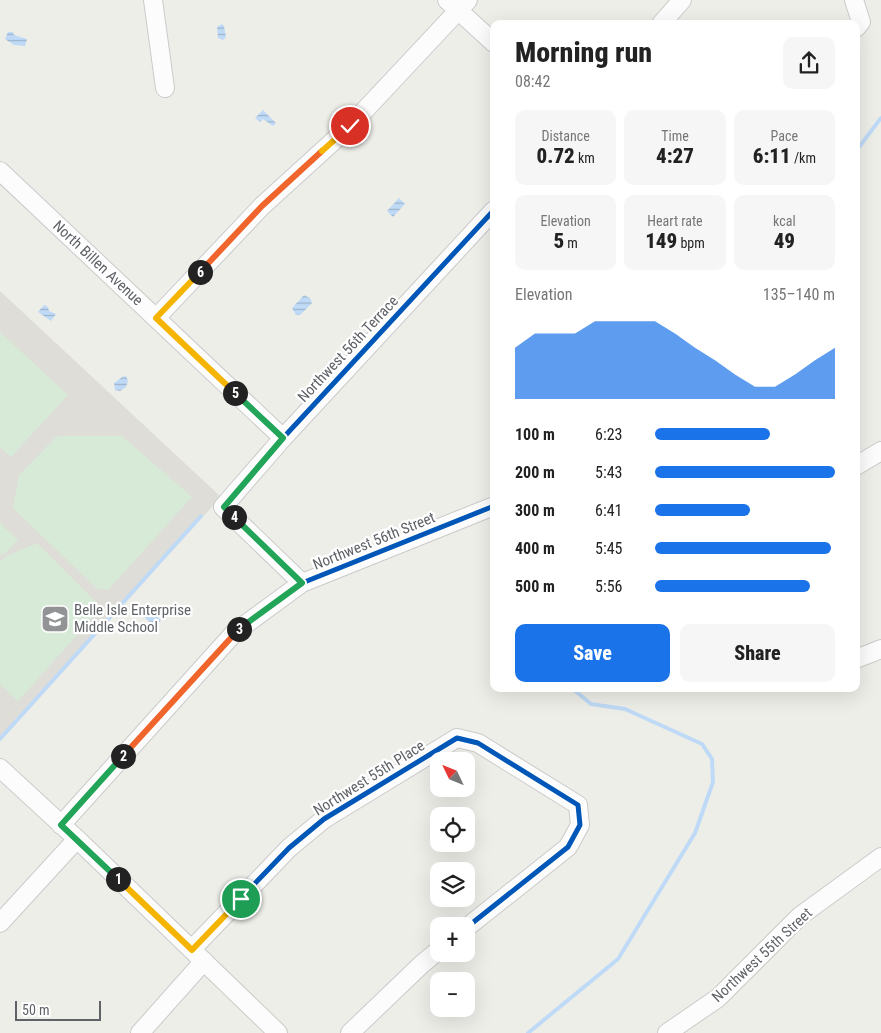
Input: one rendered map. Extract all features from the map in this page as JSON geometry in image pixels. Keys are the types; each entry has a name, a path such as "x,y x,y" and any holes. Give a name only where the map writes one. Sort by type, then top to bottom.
{"street":[{"path":"153,0 165,88"},
{"path":"664,20 682,0"},
{"path":"854,0 860,23"},
{"path":"156,318 262,206 350,126 458,4 490,39"},
{"name":"North Billen Avenue","path":"0,171 283,438"},
{"name":"Northwest 56th Terrace","path":"302,583 224,507 283,438 490,214"},
{"path":"860,464 881,451"},
{"name":"Northwest 56th Street","path":"61,825 235,632 302,583 490,511"},
{"path":"860,657 881,649"},
{"name":"Northwest 55th Place","path":"140,1033 198,955 289,848 324,819 456,738 478,743 578,805 580,825 568,847 475,921"},
{"path":"0,768 77,839 278,1033"},
{"path":"0,923 77,839"},
{"name":"Northwest 55th Street","path":"667,1033 718,998 800,916 881,858"},
{"path":"350,1033 430,957"}],"shaded area":[{"name":"Belle Isle Enterprise Middle School","path":"0,291 221,497 0,741"}],"green space":[{"path":"0,332 68,395 11,457 0,447"},
{"path":"57,436 122,436 192,497 108,590 96,588 13,508 19,475"},
{"path":"0,523 18,540 3,555 0,553"},
{"path":"37,543 95,601 96,614 18,701 0,684 0,561"}],"water":[{"path":"222,24 226,37 223,40 218,38 217,27"},
{"path":"8,32 13,32 14,35 27,39 25,46 14,45 5,39"},
{"path":"263,110 276,123 273,126 263,119 260,122 255,118"},
{"path":"399,198 405,204 393,217 387,211"},
{"path":"304,295 310,298 312,303 300,315 296,315 292,308"},
{"path":"44,305 48,307 49,311 56,314 51,321 38,312"},
{"path":"126,376 128,381 126,387 120,391 115,390 114,383"},
{"path":"147,608 161,620 155,627 142,615"}],"waterway":[{"path":"860,146 881,118"},
{"path":"0,739 201,516"},
{"path":"528,1033 618,959 695,833 713,782 712,759 702,744 625,709 591,704 577,692"}],"cycle path":[{"path":"302,583 223,507 283,438 490,214"},
{"path":"61,825 235,632 302,583 490,508"},
{"path":"192,949 289,848 324,819 457,738 478,743 578,805 580,825 568,847 475,921"}],"place":[{"name":"Belle Isle Enterprise Middle School","path":"55,619"}],"route":[{"path":"241,899 192,950 61,825 235,632 302,583 224,507 283,438 156,318 262,206 350,126"}]}
